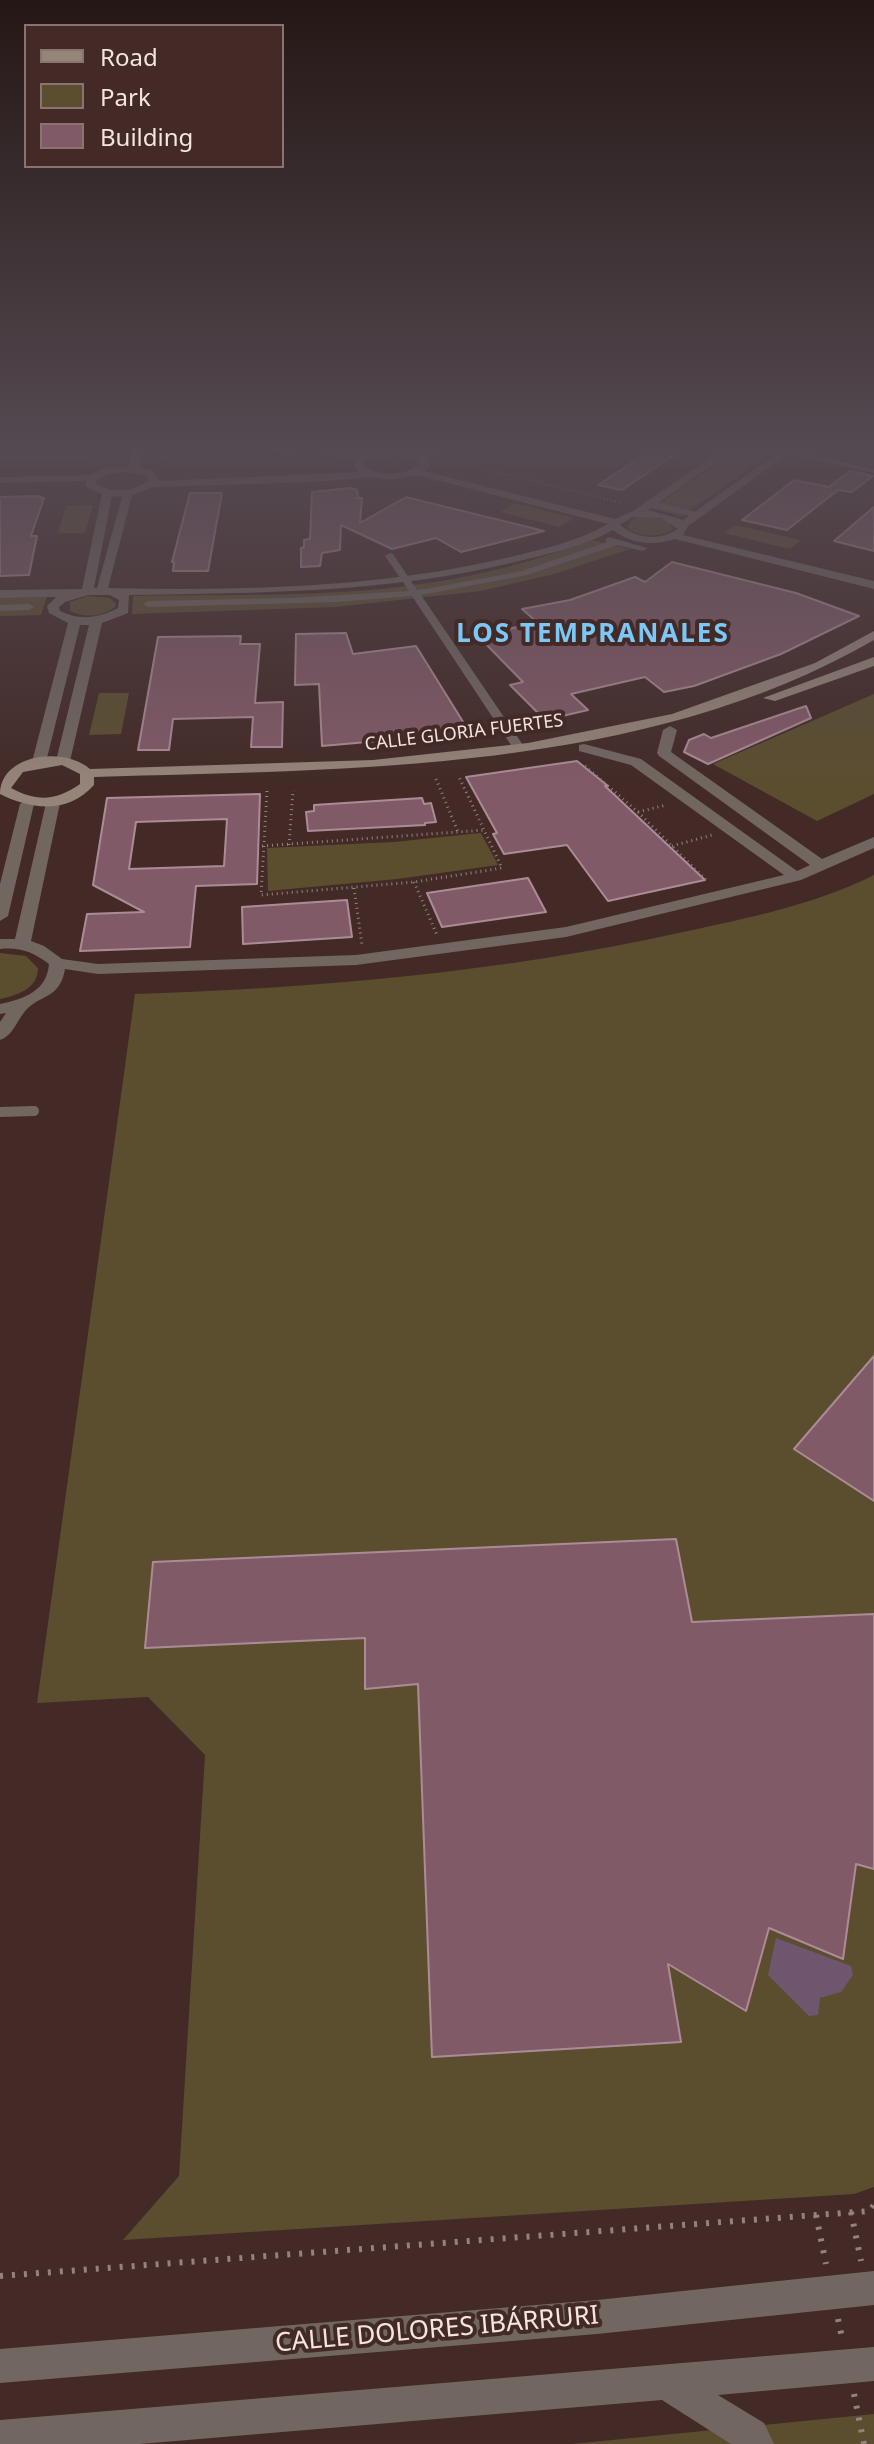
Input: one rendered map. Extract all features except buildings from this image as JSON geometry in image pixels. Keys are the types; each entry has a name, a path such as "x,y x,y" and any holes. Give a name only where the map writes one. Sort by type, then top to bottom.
{"main road":[{"name":"CALLE GLORIA FUERTES","path":"87,779 373,764 519,748 675,717 820,666 874,635"},
{"name":"CALLE GLORIA FUERTES","path":"87,779 350,778 468,767 576,750 670,730 850,672 874,661"},
{"path":"63,761 80,767 87,779 72,797 53,803 27,804 2,784 17,769 39,762 63,761"}],"street":[{"path":"81,592 89,561"},
{"path":"107,591 113,561"},
{"path":"393,561 519,748"},
{"path":"0,594 340,586 460,573 507,561"},
{"path":"148,604 326,601 413,592 523,573 559,561"},
{"path":"788,561 874,585"},
{"path":"813,561 874,575"},
{"path":"81,592 61,599 53,606 55,613 75,621 96,621 124,610 125,598 107,591"},
{"path":"0,608 29,607"},
{"path":"39,762 75,621"},
{"path":"63,761 96,621"},
{"path":"670,730 664,753 823,867"},
{"path":"576,750 636,762 796,877"},
{"path":"22,944 53,803"},
{"path":"0,916 27,804"},
{"path":"0,944 22,944 42,949 57,963 98,969 344,954 364,958 566,932 796,877 874,842"},
{"path":"51,987 58,976 57,963"},
{"path":"0,1009 21,1005 51,987 98,969"},
{"path":"0,1034 21,1005"},
{"name":"CALLE DOLORES IBÁRRURI","path":"0,2366 581,2319 874,2288"},
{"path":"0,2438 861,2366"},
{"path":"666,2382 751,2436 756,2444"}],"lane":[{"path":"0,1112 34,1111"}],"path":[{"path":"576,750 722,896"},
{"path":"267,791 261,895 414,882 502,868 459,777"},
{"path":"436,779 458,833"},
{"path":"289,845 293,790"},
{"path":"638,812 686,799"},
{"path":"262,846 485,830"},
{"path":"672,846 730,830"},
{"path":"414,882 443,948"},
{"path":"354,888 364,958"},
{"path":"0,2276 870,2211 874,2205"},
{"path":"816,2215 832,2292 861,2366 864,2444"}],"green space":[{"path":"529,561 593,561 481,591 335,607 132,614 133,596 313,593 443,581"},
{"path":"88,596 110,598 115,607 93,615 70,611 70,602"},
{"path":"47,597 41,615 0,616 0,598"},
{"path":"99,693 129,693 121,734 89,735"},
{"path":"874,694 874,794 817,821 713,764"},
{"path":"481,833 498,865 397,879 268,891 267,848 394,842"},
{"path":"874,875 874,2187 854,2194 123,2240 179,2176 205,1755 148,1697 37,1703 135,994 342,982 547,958 756,916 828,895"},
{"path":"0,953 26,956 38,968 30,986 0,999"},
{"path":"874,2414 874,2444 572,2444"}],"shaded area":[{"path":"776,1938 851,1966 853,1975 841,1992 820,1998 818,2015 809,2016 768,1975"}],"district":[{"name":"LOS TEMPRANALES","path":"593,635"}]}
